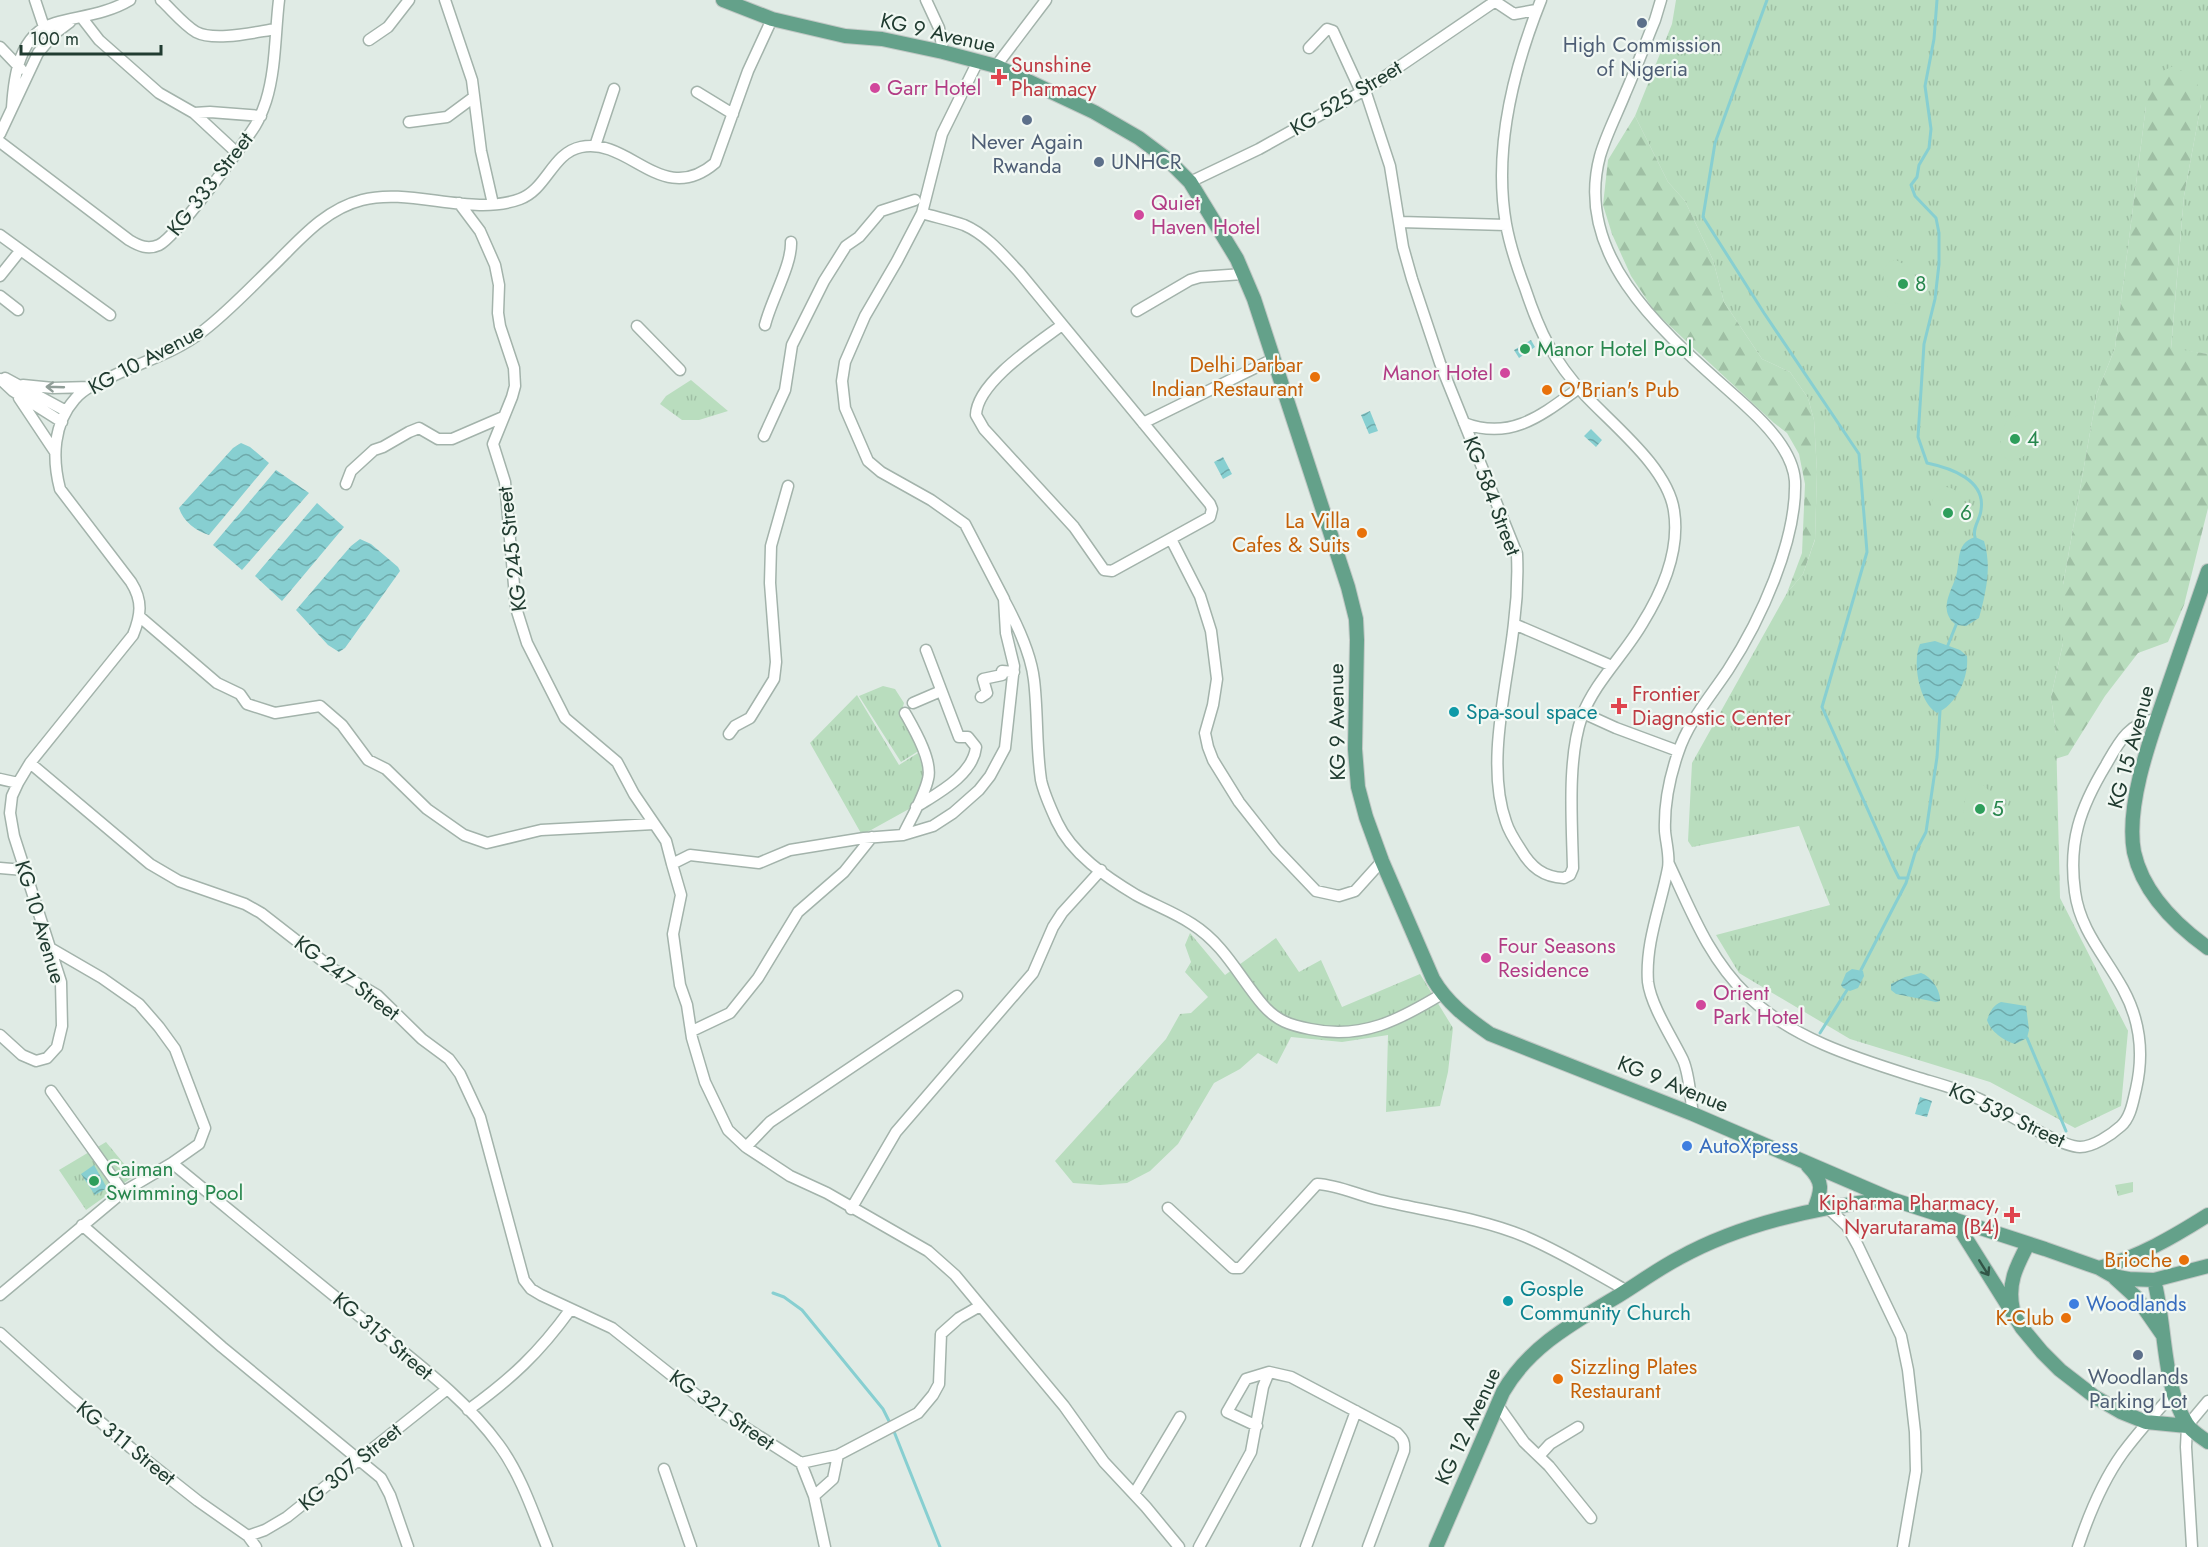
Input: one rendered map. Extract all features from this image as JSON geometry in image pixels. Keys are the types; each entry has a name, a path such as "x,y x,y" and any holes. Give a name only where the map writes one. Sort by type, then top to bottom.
{"main road":[{"name":"KG 9 Avenue","path":"723,0 772,19 845,36 882,39 996,66 1065,97 1139,138 1167,159 1190,182 1222,234 1254,299 1348,587 1356,619 1357,640 1355,749 1358,786 1366,817 1421,954 1442,994 1464,1016 1490,1034 1693,1114 1857,1186 2099,1268 2113,1276 2129,1280 2154,1280 2208,1266"},
{"name":"KG 15 Avenue","path":"2208,571 2157,719 2136,795 2132,833 2135,854 2142,873 2166,913 2208,948"},
{"path":"1804,1162 1820,1182 1821,1209"},
{"path":"1847,1204 1857,1186"},
{"name":"KG 12 Avenue","path":"1436,1547 1497,1404 1511,1377 1532,1354 1561,1330 1677,1259 1707,1244 1771,1222 1821,1209 1891,1199"},
{"path":"2099,1268 2131,1258 2160,1245 2208,1215"},
{"path":"1953,1218 2014,1315 2042,1352 2060,1370 2095,1397 2121,1413 2146,1422 2187,1426 2208,1442"},
{"path":"2014,1315 2010,1295 2012,1282 2028,1244"},
{"path":"2113,1276 2137,1298 2163,1336"},
{"path":"2154,1280 2174,1392 2187,1426"}],"street":[{"path":"35,0 49,39"},
{"path":"12,108 19,61 37,34 58,22 77,19 130,0"},
{"path":"161,0 195,31 206,36 276,29"},
{"name":"KG 333 Street","path":"0,142 129,240 141,247 150,248 166,241 236,152 261,116 268,95 279,0"},
{"path":"369,40 388,27 409,0"},
{"path":"445,0 472,80 481,151 493,204"},
{"path":"926,0 939,28 943,52"},
{"path":"996,66 1046,0"},
{"path":"1661,0 1600,157 1596,184 1596,210 1603,240 1618,271 1643,308 1769,430 1792,466 1795,482 1786,543 1757,621 1728,670 1693,720 1678,751 1665,799 1665,832 1669,864 1650,946 1648,981 1668,1032 1685,1063 1693,1114"},
{"path":"1494,1 1514,14 1538,5"},
{"name":"KG 525 Street","path":"1190,182 1259,149 1363,91 1494,1"},
{"path":"1538,5 1527,34 1508,112 1502,164 1506,225 1521,277 1550,352 1579,388 1650,462 1674,507 1676,529 1671,558 1661,587 1642,624 1583,713 1678,751"},
{"path":"0,134 38,53 49,39 77,19"},
{"path":"77,19 159,93 194,113 236,152"},
{"path":"614,89 595,146 624,156 653,172 669,177 691,177 703,173 715,163 748,71 772,19"},
{"name":"KG 584 Street","path":"1310,48 1324,31 1328,29 1333,31 1363,91 1390,166 1403,247 1412,279 1440,363 1517,554 1518,576 1514,624 1500,720 1499,789 1502,808 1510,832 1533,867 1541,873 1557,878 1570,875 1573,868 1572,808 1575,750 1577,732 1583,713"},
{"path":"0,47 29,71"},
{"path":"978,61 942,134 922,213 865,316 845,362 842,381 845,408 868,460 882,472 931,500 965,524 1023,639 1034,678 1041,780 1048,803 1065,838 1073,848 1136,895 1181,917 1214,940 1263,1005 1277,1019 1288,1024 1322,1032 1340,1033 1363,1030 1407,1015 1442,994"},
{"path":"697,93 733,114"},
{"path":"409,122 447,117 474,97"},
{"path":"194,113 261,116"},
{"name":"KG 10 Avenue","path":"64,416 77,396 91,387 174,348 200,333 241,297 305,234 327,216 348,205 364,199 389,197 493,204 520,199 532,192 565,154 583,147 595,146"},
{"path":"764,436 785,390 792,345 824,281 846,246 859,237 881,211 915,200"},
{"name":"KG 245 Street","path":"459,203 480,231 495,265 499,285 499,320 514,368 515,386 493,444 505,482 516,608 527,643 565,718 617,762 634,794 666,841 681,896 673,934 680,985 705,1082 722,1121 746,1147 790,1176 827,1193 851,1209 871,1217 928,1251 966,1286 980,1306 1057,1397 1104,1462 1179,1547"},
{"path":"922,213 964,225 980,234 1019,272 1212,509 1210,517 1112,571 1104,570 1074,527 979,422 976,410 985,391 1024,353 1062,325"},
{"path":"1400,222 1506,225"},
{"path":"0,235 110,315"},
{"path":"765,325 770,305 792,254 791,242"},
{"path":"0,276 20,251"},
{"path":"1137,311 1164,293 1190,280 1200,277 1243,274"},
{"path":"0,296 18,310"},
{"path":"637,326 680,370"},
{"path":"1143,423 1273,358"},
{"path":"0,377 64,416 55,452 55,470 60,489 138,593 140,617 217,682 240,694 248,704 275,713 321,706 342,725 368,760 386,769 427,809 464,835 487,843 541,830 654,824"},
{"path":"15,388 91,387"},
{"path":"15,388 55,452"},
{"path":"1464,423 1480,429 1511,429 1532,419 1579,388"},
{"path":"345,484 351,471 374,450 409,432 419,428 438,439 452,439 503,417"},
{"path":"729,734 735,726 750,718 774,679 777,662 770,583 771,546 788,486"},
{"path":"1171,539 1200,596 1211,631 1217,679 1205,733 1208,747 1213,760 1239,802 1276,849 1316,891 1339,896 1355,891 1382,861"},
{"path":"672,864 685,856 694,855 716,857 727,861 759,863 790,850 873,837 903,835 933,826 953,813 979,790 990,776 1005,748 1014,672 1006,633 1004,599"},
{"name":"KG 10 Avenue","path":"0,1035 22,1055 36,1061 47,1058 57,1047 62,1026 61,982 14,837 10,813 12,796 30,763 133,635 140,617"},
{"path":"1514,624 1612,666"},
{"path":"916,807 949,785 963,772 975,754 976,747 968,737 960,737 926,650"},
{"path":"981,697 987,693 983,679 1002,675 1002,671 1014,672"},
{"path":"913,704 941,691"},
{"path":"903,835 929,777 920,742 905,713"},
{"name":"KG 539 Street","path":"1669,864 1713,955 1748,996 1780,1023 1826,1046 1975,1097 2054,1137 2082,1147 2101,1140 2122,1126 2131,1110 2141,1066 2139,1029 2129,1003 2090,937 2081,917 2075,894 2072,859 2074,836 2081,813 2094,786 2118,745 2133,727 2145,721 2157,719"},
{"name":"KG 247 Street","path":"30,763 150,864 179,882 226,897 261,913 327,965 376,995 422,1039 449,1059 460,1074 480,1117 498,1179 519,1269 524,1280 531,1289 570,1310"},
{"path":"0,779 18,783"},
{"path":"692,1031 730,1013 758,978 798,912 844,872 873,837"},
{"path":"0,868 24,870"},
{"path":"851,1209 896,1132 1033,973 1062,912 1101,870"},
{"path":"0,1295 123,1192 199,1144 205,1128 174,1049 140,1004 102,978 52,949"},
{"path":"746,1147 770,1122 957,996"},
{"path":"51,1091 123,1192"},
{"name":"KG 315 Street","path":"172,1163 468,1410 508,1460 547,1547"},
{"path":"1168,1208 1233,1268 1240,1268 1317,1184 1331,1185 1360,1196 1494,1227 1525,1237 1581,1264 1627,1291"},
{"path":"1821,1209 1847,1226 1900,1336 1908,1370 1916,1442 1916,1471 1903,1547"},
{"path":"82,1225 222,1347 381,1478 390,1496 408,1547"},
{"path":"825,1547 814,1496 801,1462 838,1455 918,1413 939,1384 941,1334 954,1322 980,1306"},
{"path":"468,1410 504,1384 547,1342 570,1310"},
{"name":"KG 321 Street","path":"570,1310 612,1328 704,1401 801,1462"},
{"name":"KG 311 Street","path":"0,1333 131,1448 198,1502 248,1536 256,1547"},
{"path":"1199,1547 1251,1452 1263,1387 1269,1372"},
{"path":"1257,1426 1227,1412 1246,1379 1269,1372 1291,1377 1397,1433 1405,1444 1368,1547"},
{"name":"KG 307 Street","path":"248,1536 265,1530 287,1517 446,1390"},
{"path":"2078,1547 2103,1485 2146,1422 2174,1392"},
{"path":"2192,1547 2186,1447 2187,1426 2208,1401"},
{"path":"1497,1404 1524,1442 1539,1456 1592,1518"},
{"path":"1306,1547 1356,1411"},
{"path":"1134,1494 1180,1417"},
{"path":"1539,1456 1550,1444 1578,1427"},
{"path":"814,1496 833,1479 838,1455"},
{"path":"664,1469 692,1547"}],"green space":[{"path":"1676,0 2208,0 2208,354 2171,349 2184,196 2201,104 2146,106 2115,348 2097,393 2063,585 2063,643 2051,697 2056,733 2060,898 2128,1031 2121,1106 2075,1128 1990,1082 1850,1039 1739,973 1716,935 1830,905 1799,826 1692,847 1688,841 1692,763 1787,593 1803,574 1815,540 1817,472 1814,420 1808,398 1790,372 1762,359 1724,302 1713,260 1685,201 1668,182 1635,116 1672,24"},
{"path":"2173,66 2195,80 2201,96 2184,196 2171,348 2208,354 2208,508 2184,605 2168,642 2138,653 2105,696 2068,755 2055,759 2056,733 2051,697 2063,643 2063,585 2097,393 2115,348 2146,106 2153,76"},
{"path":"1635,116 1668,182 1685,201 1713,260 1724,302 1762,359 1790,372 1808,398 1814,420 1817,472 1815,539 1803,574 1787,593 1802,553 1805,484 1799,454 1787,433 1655,312 1631,276 1612,234 1603,205 1608,160"},
{"name":"8","path":"1896,260 1907,266 1920,282 1919,294 1905,304 1899,304 1889,298 1885,288 1883,270 1889,262"},
{"path":"691,380 728,411 699,420 682,420 660,404 666,396"},
{"name":"4","path":"2018,415 2027,415 2031,428 2031,439 2025,455 2009,461 2000,453 2001,436 2007,420"},
{"name":"6","path":"1944,487 1958,493 1963,506 1961,522 1949,534 1937,525 1932,511 1934,497"},
{"path":"883,686 895,689 904,703 901,714 920,750 901,762 859,696"},
{"path":"857,695 899,765 918,753 926,778 909,809 862,835 810,743"},
{"name":"5","path":"1980,784 1992,795 1995,811 1989,826 1974,832 1965,825 1964,807 1970,790"},
{"path":"1190,933 1225,975 1276,938 1299,972 1321,960 1342,1007 1420,974 1453,1028 1448,1072 1440,1106 1386,1112 1388,1035 1342,1042 1291,1037 1277,1064 1258,1053 1240,1069 1214,1083 1178,1144 1150,1171 1127,1183 1100,1185 1073,1183 1055,1161 1166,1039 1180,1014 1191,1013 1208,997 1185,972 1191,962 1185,945"},
{"path":"106,1142 134,1176 86,1210 59,1170"},
{"path":"2133,1182 2133,1192 2118,1196 2115,1185"}],"water":[{"name":"Manor Hotel Pool","path":"1531,340 1535,347 1519,358 1514,350"},
{"path":"1370,411 1378,431 1369,434 1361,415"},
{"path":"1591,429 1602,440 1596,447 1584,436"},
{"path":"241,443 250,447 269,463 209,535 187,521 179,508 233,448"},
{"path":"1223,457 1232,474 1223,479 1214,462"},
{"path":"276,470 309,493 242,570 213,545"},
{"path":"317,503 344,527 282,601 255,576"},
{"path":"1975,537 1984,541 1988,560 1984,599 1979,618 1966,626 1956,625 1948,615 1948,599 1961,550 1968,540"},
{"path":"360,539 371,544 400,571 345,648 339,652 328,645 296,610 351,546"},
{"path":"1935,641 1960,650 1967,656 1964,681 1956,697 1937,713 1926,701 1917,671 1920,644"},
{"path":"1852,969 1863,971 1864,976 1858,988 1850,991 1841,985 1846,973"},
{"path":"1921,973 1935,984 1940,1001 1896,994 1891,990 1891,984"},
{"path":"2001,1002 2026,1006 2029,1030 2027,1038 2015,1044 2006,1041 1991,1028 1987,1020 1994,1007"},
{"path":"1920,1097 1932,1101 1927,1117 1915,1114"},
{"name":"Caiman Swimming Pool","path":"94,1165 107,1188 95,1195 81,1174"}],"waterway":[{"path":"1767,0 1715,143 1703,217 1764,313 1859,454 1867,552 1822,707 1899,878 1908,878"},
{"path":"1937,0 1934,39 1925,86 1931,129 1929,148 1919,165 1917,177 1911,185 1915,196 1936,218 1939,233 1939,264 1935,299 1924,344 1918,437 1927,463 1956,472 1972,483 1978,491 1981,510 1975,537"},
{"path":"1948,645 1956,625"},
{"path":"1861,970 1906,883 1915,853 1926,832 1937,757 1940,711"},
{"path":"1820,1033 1847,990"},
{"path":"2027,1038 2066,1131"},
{"path":"773,1293 784,1297 802,1310 883,1409 890,1423"},
{"path":"893,1429 940,1547"}],"place":[{"name":"High Commission of Nigeria","path":"1642,23"},
{"name":"Sunshine Pharmacy","path":"999,77"},
{"name":"Garr Hotel","path":"875,88"},
{"name":"Never Again Rwanda","path":"1027,120"},
{"name":"UNHCR","path":"1099,162"},
{"name":"Quiet Haven Hotel","path":"1139,215"},
{"name":"8","path":"1903,284"},
{"name":"Manor Hotel Pool","path":"1525,349"},
{"name":"Manor Hotel","path":"1505,373"},
{"name":"Delhi Darbar Indian Restaurant","path":"1315,377"},
{"name":"O'Brian's Pub","path":"1547,390"},
{"name":"4","path":"2015,439"},
{"name":"6","path":"1948,513"},
{"name":"La Villa Cafes & Suits","path":"1362,533"},
{"name":"Frontier Diagnostic Center","path":"1619,706"},
{"name":"Spa-soul space","path":"1454,712"},
{"name":"5","path":"1980,809"},
{"name":"Four Seasons Residence","path":"1486,958"},
{"name":"Orient Park Hotel","path":"1701,1005"},
{"name":"AutoXpress","path":"1687,1146"},
{"name":"Caiman Swimming Pool","path":"94,1181"},
{"name":"Kipharma Pharmacy, Nyarutarama (B4)","path":"2012,1215"},
{"name":"Brioche","path":"2184,1260"},
{"name":"Gosple Community Church","path":"1508,1301"},
{"name":"Woodlands","path":"2074,1304"},
{"name":"K-Club","path":"2066,1318"},
{"name":"Woodlands Parking Lot","path":"2138,1355"},
{"name":"Sizzling Plates Restaurant","path":"1558,1379"}]}
